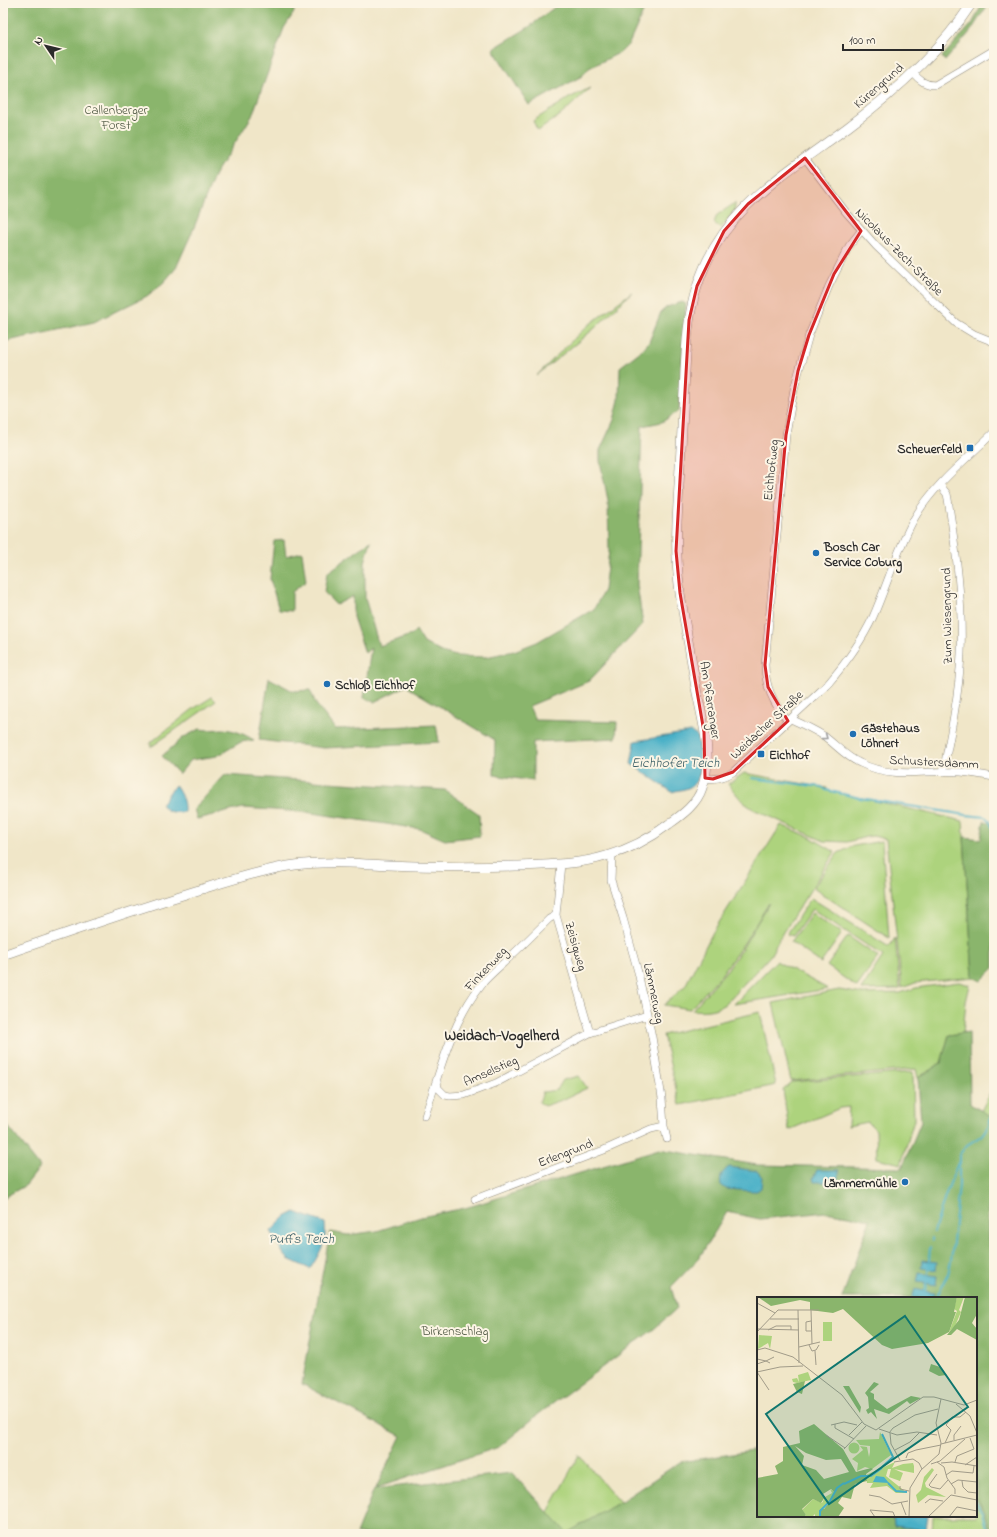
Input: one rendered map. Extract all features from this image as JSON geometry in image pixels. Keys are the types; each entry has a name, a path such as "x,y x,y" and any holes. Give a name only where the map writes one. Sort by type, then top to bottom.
{"main road":[{"name":"Kürengrund","path":"690,650 678,579 676,522 687,346 691,309 704,267 724,231 748,204 875,106 913,73 946,38 972,3"},
{"name":"Am Pfarranger","path":"690,650 704,732 707,758 705,778"},
{"path":"3,954 230,880 287,866 311,863 350,863 446,867 561,864 592,860 612,854 651,836 679,817 692,806 702,788 705,778"}],"street":[{"path":"913,73 921,81 927,84 935,85 994,50"},
{"name":"Nicolaus-Zech-Straße","path":"806,158 844,211 862,231 956,323 974,334 994,342"},
{"name":"Eichhofweg","path":"790,720 781,712 768,687 765,665 786,435 796,377 809,335 834,274 849,246 862,231"},
{"name":"Weidacher Straße","path":"705,778 718,779 733,772 831,680 858,646 872,618 914,520 932,493 994,432"},
{"name":"Zum Wiesengrund","path":"940,485 947,494 948,499 958,569 961,618 960,672 952,731 943,772"},
{"name":"Schustersdamm","path":"790,720 813,729 861,764 878,770 915,774 960,772 994,777"},
{"name":"Lämmerweg","path":"612,854 611,880 631,943 652,1037 667,1139"},
{"name":"Zeisigweg","path":"561,864 556,915 590,1033"},
{"name":"Finkenweg","path":"425,1116 445,1053 461,1017 481,985 549,919 556,915"},
{"name":"Amselstieg","path":"437,1081 438,1088 445,1094 450,1096 464,1095 496,1083 590,1033 647,1015"},
{"name":"Erlengrund","path":"475,1200 604,1150 651,1129 664,1126"}],"highlighted area":[{"path":"805,158 861,231 834,274 809,335 798,371 786,435 765,665 768,687 788,721 733,772 713,779 705,778 704,732 680,593 676,551 689,320 697,286 724,231 748,204"}],"green space":[{"name":"Callenberger Forst","path":"3,3 298,3 284,28 252,116 215,174 176,268 164,282 147,296 94,322 3,342"},
{"path":"560,3 647,3 629,44 621,52 589,68 582,76 529,105 493,49 529,27"},
{"path":"983,3 989,3 970,32 945,61 942,57 972,24"},
{"path":"590,88 562,114 538,131 533,121 569,98"},
{"path":"735,203 735,210 721,228 714,223 717,215"},
{"path":"632,292 595,328 536,376 586,327"},
{"path":"682,302 686,304 679,411 662,422 642,426 637,585 643,624 589,681 529,706 535,720 617,722 616,738 533,742 533,781 494,775 495,740 406,686 374,702 364,698 371,648 365,653 353,617 353,596 336,605 324,592 327,573 371,541 365,562 365,598 379,646 411,635 416,630 424,643 441,652 456,656 486,657 514,651 537,642 594,609 604,590 609,551 608,500 600,461 600,450 614,420 619,400 620,367 642,350 649,342 661,312 667,307"},
{"path":"284,540 286,556 302,552 306,581 292,592 292,611 279,610 270,579 274,541"},
{"path":"269,678 293,691 310,690 316,704 335,729 436,725 439,742 324,748 259,740"},
{"path":"212,697 216,701 151,747 150,743 193,709"},
{"path":"200,729 232,730 254,740 241,742 217,756 191,760 179,774 162,756 184,737"},
{"path":"744,773 827,788 826,790 963,821 973,977 915,983 902,988 886,839 873,836 847,842 824,841 753,809 743,802 728,784"},
{"path":"225,775 445,790 479,814 480,836 445,840 420,829 305,812 243,808 197,819 194,809"},
{"path":"984,821 994,824 994,968 981,981 973,977 964,837 981,839"},
{"path":"781,825 810,837 835,852 783,932 770,956 725,1004 709,1010 692,1010 727,970 743,947 769,903 744,943 721,975 690,1009 664,1005 685,986 713,932"},
{"path":"882,841 889,938 813,888 838,853 854,846"},
{"path":"811,898 889,947 895,938 900,989 861,990 883,956 812,909 793,936 787,934"},
{"path":"812,913 842,933 821,963 791,942"},
{"path":"848,936 878,957 857,987 827,966"},
{"path":"776,961 828,989 734,1004"},
{"path":"959,982 970,985 966,1002 963,1033 949,1035 941,1063 918,1078 916,1069 791,1081 773,1003 839,990 863,994 900,993 916,988"},
{"path":"760,1012 776,1085 680,1105 663,1035"},
{"name":"Birkenschlag","path":"969,1032 970,1104 994,1118 994,1193 988,1206 988,1239 994,1264 994,1534 991,1534 986,1515 977,1499 977,1297 842,1297 870,1220 826,1212 760,1219 727,1212 699,1258 671,1287 677,1308 654,1329 540,1413 499,1447 376,1488 401,1436 302,1384 330,1232 348,1235 377,1231 421,1217 465,1208 659,1149 757,1165 902,1168 921,1122 918,1078 941,1063 949,1035"},
{"path":"913,1072 914,1120 901,1164 877,1158 876,1130 868,1122 848,1126 849,1107 840,1108 789,1130 783,1090 792,1082"},
{"path":"579,1076 587,1088 562,1100 544,1106 539,1102 543,1092 557,1090 563,1080"},
{"path":"994,1085 994,1118 981,1111"},
{"path":"3,1120 40,1167 26,1185 3,1198"},
{"path":"757,1450 757,1517 893,1517 894,1526 926,1530 926,1534 356,1534 374,1489 512,1473 567,1533 620,1502 680,1462"},
{"path":"579,1455 620,1502 567,1534 548,1512"},
{"path":"977,1499 986,1515 991,1534 932,1534 933,1517 977,1517"}],"water":[{"name":"Eichhofer Teich","path":"691,732 700,738 702,765 699,777 690,787 672,792 631,764 635,741"},
{"path":"175,785 182,798 184,812 171,812 161,804"},
{"path":"729,1167 757,1171 762,1177 761,1188 757,1191 726,1189 721,1185 720,1180 723,1173"},
{"path":"817,1170 839,1170 839,1178 836,1182 814,1182 813,1178"},
{"name":"Puffs Teich","path":"295,1212 325,1223 324,1242 310,1269 288,1259 271,1231 285,1217"},
{"path":"922,1260 937,1262 936,1270 921,1268"},
{"path":"919,1273 937,1276 936,1285 917,1282"},
{"path":"915,1289 934,1293 933,1297 912,1297"},
{"path":"893,1517 928,1517 926,1530 894,1526"}],"waterway":[{"path":"752,778 822,787 826,790 860,798 985,817 989,820 994,831"},
{"path":"936,1297 948,1274 951,1261 959,1185 959,1155 967,1145 981,1136 989,1125 994,1104"},
{"path":"934,1232 945,1196 958,1163"},
{"path":"929,1261 930,1247"},
{"path":"928,1269 928,1274"},
{"path":"925,1291 926,1284"},
{"path":"977,1504 983,1513 989,1534"}],"place":[{"name":"Scheuerfeld","path":"970,448"},
{"name":"Bosch Car Service Coburg","path":"816,553"},
{"name":"Schloß Eichhof","path":"327,684"},
{"name":"Gästehaus Löhnert","path":"853,734"},
{"name":"Eichhof","path":"761,754"},
{"name":"Lämmermühle","path":"905,1182"}],"district":[{"name":"Weidach-Vogelherd","path":"502,1035"}]}
